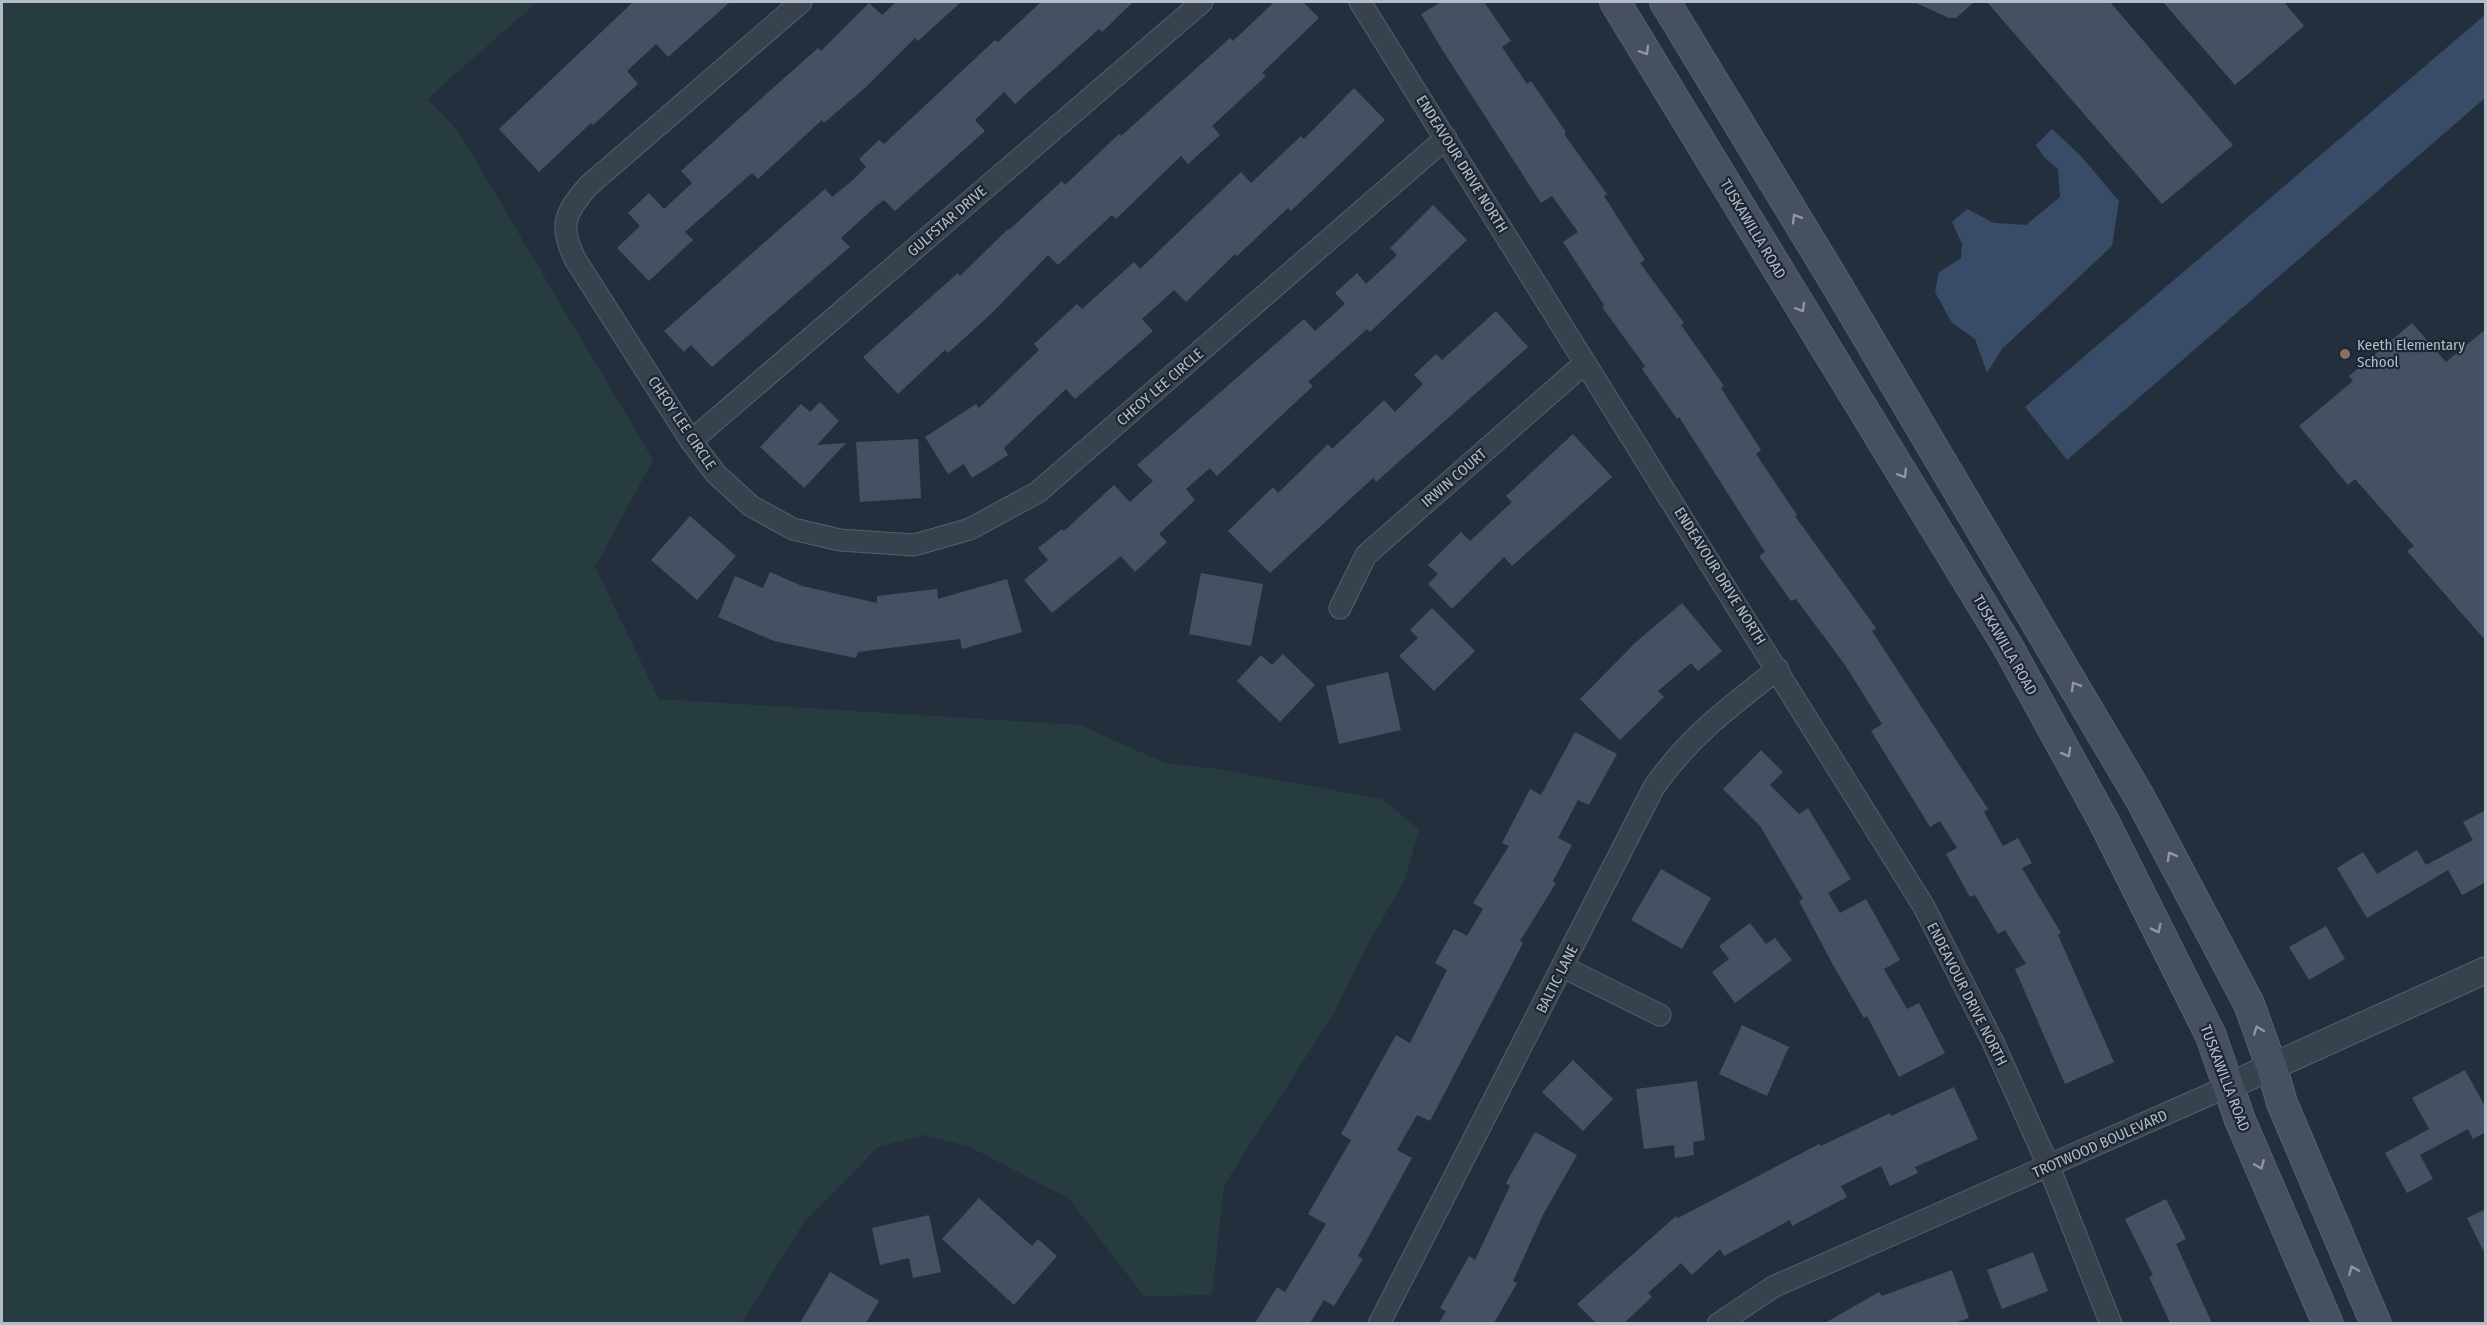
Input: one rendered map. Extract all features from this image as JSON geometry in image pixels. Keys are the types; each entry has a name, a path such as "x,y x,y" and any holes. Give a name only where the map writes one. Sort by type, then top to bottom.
{"main road":[{"name":"TUSKAWILLA ROAD","path":"1615,2 2008,647 2103,820 2211,1036 2240,1120 2328,1323"},
{"path":"1665,2 2039,624 2140,798 2249,1004 2282,1102 2376,1323"},
{"path":"2008,647 2039,624"},
{"path":"2103,820 2140,798"}],"street":[{"name":"CHEOY LEE CIRCLE","path":"801,2 588,186 573,203 564,222 566,241 574,260 716,474 751,506 793,529 840,540 914,545 970,529 1038,492 1446,138"},
{"name":"GULFSTAR DRIVE","path":"692,441 1202,2"},
{"name":"ENDEAVOUR DRIVE NORTH","path":"1360,2 1778,669 1923,905 1993,1042 2049,1167 2111,1323"},
{"name":"IRWIN COURT","path":"1340,608 1365,555 1585,363"},
{"name":"BALTIC LANE","path":"1378,1323 1654,787 1677,754 1705,726 1778,669"},
{"path":"1563,967 1660,1015"},
{"name":"TROTWOOD BOULEVARD","path":"1718,1323 1773,1287 2272,1068 2486,970"}],"green space":[{"path":"2,2 537,2 427,99 458,131 653,460 595,567 659,699 1080,725 1165,763 1217,769 1382,799 1419,830 1404,882 1370,940 1334,1013 1224,1185 1212,1295 1144,1296 1068,1198 970,1147 924,1135 878,1147 804,1222 742,1323 2,1323"}],"water":[{"path":"2485,15 2485,98 2067,460 2025,407"},
{"path":"2052,129 2080,155 2119,201 2112,246 2002,349 1987,373 1975,339 1952,323 1935,292 1939,272 1961,258 1962,244 1952,222 1967,209 1994,223 2026,225 2060,197 2058,169 2044,157 2036,145"}],"building":[{"path":"633,2 730,2 668,57 656,44 627,71 638,84 593,125 591,123 539,172 499,129"},
{"path":"896,2 961,2 918,41 915,38 867,86 824,123 822,120 758,179 752,173 685,232 693,240 649,281 617,248 640,226 628,213 649,193 664,209 692,183 681,171 764,96 818,48 821,51 869,3 882,15"},
{"path":"1041,2 1133,2 1102,32 1099,29 1015,104 1004,92 975,120 985,131 895,211 884,200 876,206 841,238 850,247 712,367 691,345 684,352 664,331 825,189 832,197 853,180 866,167 859,159 879,140 884,144 995,40 998,42"},
{"path":"1274,2 1303,2 1319,18 1262,73 1266,76 1212,126 1220,135 1188,164 1181,156 1116,219 1112,215 1058,265 1048,255 993,312 948,353 945,350 898,394 863,357 958,273 960,276 1062,181 1065,185 1119,134 1121,136 1230,38 1233,41"},
{"path":"1441,2 1484,2 1511,41 1502,47 1527,84 1531,81 1566,132 1564,134 1607,194 1604,196 1645,260 1640,263 1684,323 1681,325 1724,386 1721,388 1761,450 1756,454 1797,515 1795,516 1876,628 1872,631 1988,809 1984,812 2003,846 2018,838 2032,863 2022,868 2061,933 2058,935 2114,1062 2065,1084 2015,969 2026,964 2005,930 1998,934 1975,895 1970,897 1946,854 1957,848 1940,821 1930,827 1871,731 1882,724 1845,665 1796,599 1791,601 1759,556 1765,552 1679,417 1677,419 1642,369 1645,366 1602,307 1604,305 1563,242 1578,232 1552,196 1541,203 1443,51 1421,14"},
{"path":"1914,2 1974,2 1956,18 1949,18"},
{"path":"1987,2 2110,2 2233,145 2162,204"},
{"path":"2163,2 2284,2 2304,26 2235,85"},
{"path":"1354,88 1385,120 1291,211 1288,208 1237,256 1235,254 1186,302 1174,290 1142,319 1153,331 1075,399 1066,389 1004,448 1008,455 972,478 964,464 948,474 925,437 976,404 979,408 1039,350 1034,344 1077,304 1082,309 1134,262 1140,269 1241,172 1251,183 1301,136 1304,139"},
{"path":"1433,205 1467,240 1370,332 1367,329 1308,382 1313,386 1217,476 1210,468 1186,489 1195,500 1159,534 1167,542 1135,572 1121,556 1052,613 1024,580 1048,560 1038,548 1062,529 1064,531 1114,485 1130,502 1153,481 1137,465 1304,319 1315,331 1345,304 1335,293 1357,273 1366,284 1397,255 1390,248"},
{"path":"1496,311 1528,347 1376,482 1373,478 1270,573 1228,531 1273,487 1278,493 1328,444 1332,449 1384,400 1395,412 1423,384 1414,375 1436,354 1442,360"},
{"path":"2412,323 2446,362 2486,329 2486,641 2407,551 2414,546 2355,479 2348,485 2299,426 2353,381 2349,376"},
{"path":"820,402 839,421 817,445 846,443 804,488 760,447 801,404 810,412"},
{"path":"1573,434 1612,477 1512,566 1504,557 1452,609 1428,584 1438,574 1428,565 1461,532 1470,541 1512,502 1506,496"},
{"path":"918,439 921,498 860,502 856,442"},
{"path":"690,516 736,556 697,600 651,560"},
{"path":"770,572 802,586 877,603 877,596 937,589 938,599 1007,579 1022,632 962,649 960,639 858,652 856,658 774,641 718,617 735,576 763,588"},
{"path":"1201,573 1263,584 1251,646 1189,634"},
{"path":"1682,603 1722,651 1698,671 1691,663 1658,691 1664,697 1620,740 1580,699 1636,642"},
{"path":"1432,608 1475,651 1434,691 1399,656 1418,638 1410,630"},
{"path":"1283,654 1315,685 1280,722 1237,681 1261,655 1272,665"},
{"path":"1388,672 1401,730 1339,744 1326,686"},
{"path":"1575,732 1617,754 1589,805 1578,800 1558,838 1572,845 1553,881 1556,883 1520,941 1523,943 1430,1121 1417,1115 1397,1150 1412,1158 1358,1256 1363,1259 1334,1306 1324,1300 1310,1323 1255,1323 1277,1287 1285,1292 1326,1224 1308,1214 1351,1140 1341,1134 1396,1035 1410,1043 1447,970 1435,963 1454,929 1467,936 1483,909 1473,903 1509,846 1502,843 1530,789 1541,795"},
{"path":"1761,750 1783,772 1770,785 1799,814 1808,808 1851,879 1828,893 1840,913 1866,899 1900,960 1884,969 1907,1009 1919,1003 1945,1053 1899,1077 1867,1016 1864,1018 1833,965 1799,901 1803,899 1760,826 1723,789"},
{"path":"2486,810 2486,882 2462,895 2448,870 2367,918 2337,868 2363,852 2377,874 2417,850 2426,865 2473,840 2463,822"},
{"path":"1661,869 1711,898 1682,949 1631,920"},
{"path":"1750,923 1766,944 1775,938 1792,960 1735,1003 1712,972 1729,959 1719,946"},
{"path":"2326,926 2345,959 2309,980 2289,947"},
{"path":"1742,1025 1789,1047 1767,1096 1719,1074"},
{"path":"1573,1060 1613,1099 1583,1131 1542,1092"},
{"path":"2465,1070 2486,1108 2486,1132 2473,1139 2468,1129 2420,1155 2433,1179 2407,1193 2385,1153 2429,1129 2412,1098"},
{"path":"1697,1081 1705,1140 1693,1142 1694,1155 1675,1158 1674,1145 1644,1149 1636,1089"},
{"path":"1954,1087 1978,1139 1915,1167 1918,1173 1890,1186 1881,1166 1841,1186 1847,1197 1792,1226 1790,1220 1724,1256 1720,1249 1692,1275 1681,1263 1648,1293 1652,1297 1624,1323 1596,1323 1577,1304 1676,1216 1678,1218 1819,1144 1821,1146 1890,1113 1891,1116"},
{"path":"1535,1132 1577,1155 1543,1215 1513,1281 1517,1283 1494,1323 1439,1323 1446,1311 1440,1308 1469,1256 1475,1260 1510,1186 1506,1183"},
{"path":"979,1198 1032,1246 1038,1239 1057,1256 1014,1305 942,1239"},
{"path":"2166,1199 2186,1239 2176,1244 2212,1323 2170,1323 2149,1277 2153,1275 2125,1219"},
{"path":"2486,1209 2486,1256 2467,1218"},
{"path":"929,1215 941,1272 913,1278 909,1258 880,1265 872,1228"},
{"path":"2033,1252 2048,1291 2002,1309 1987,1270"},
{"path":"1952,1270 1969,1318 1954,1323 1825,1323 1879,1292 1882,1296"},
{"path":"830,1272 879,1301 866,1323 800,1323"}],"place":[{"name":"Keeth Elementary School","path":"2345,354"}]}
